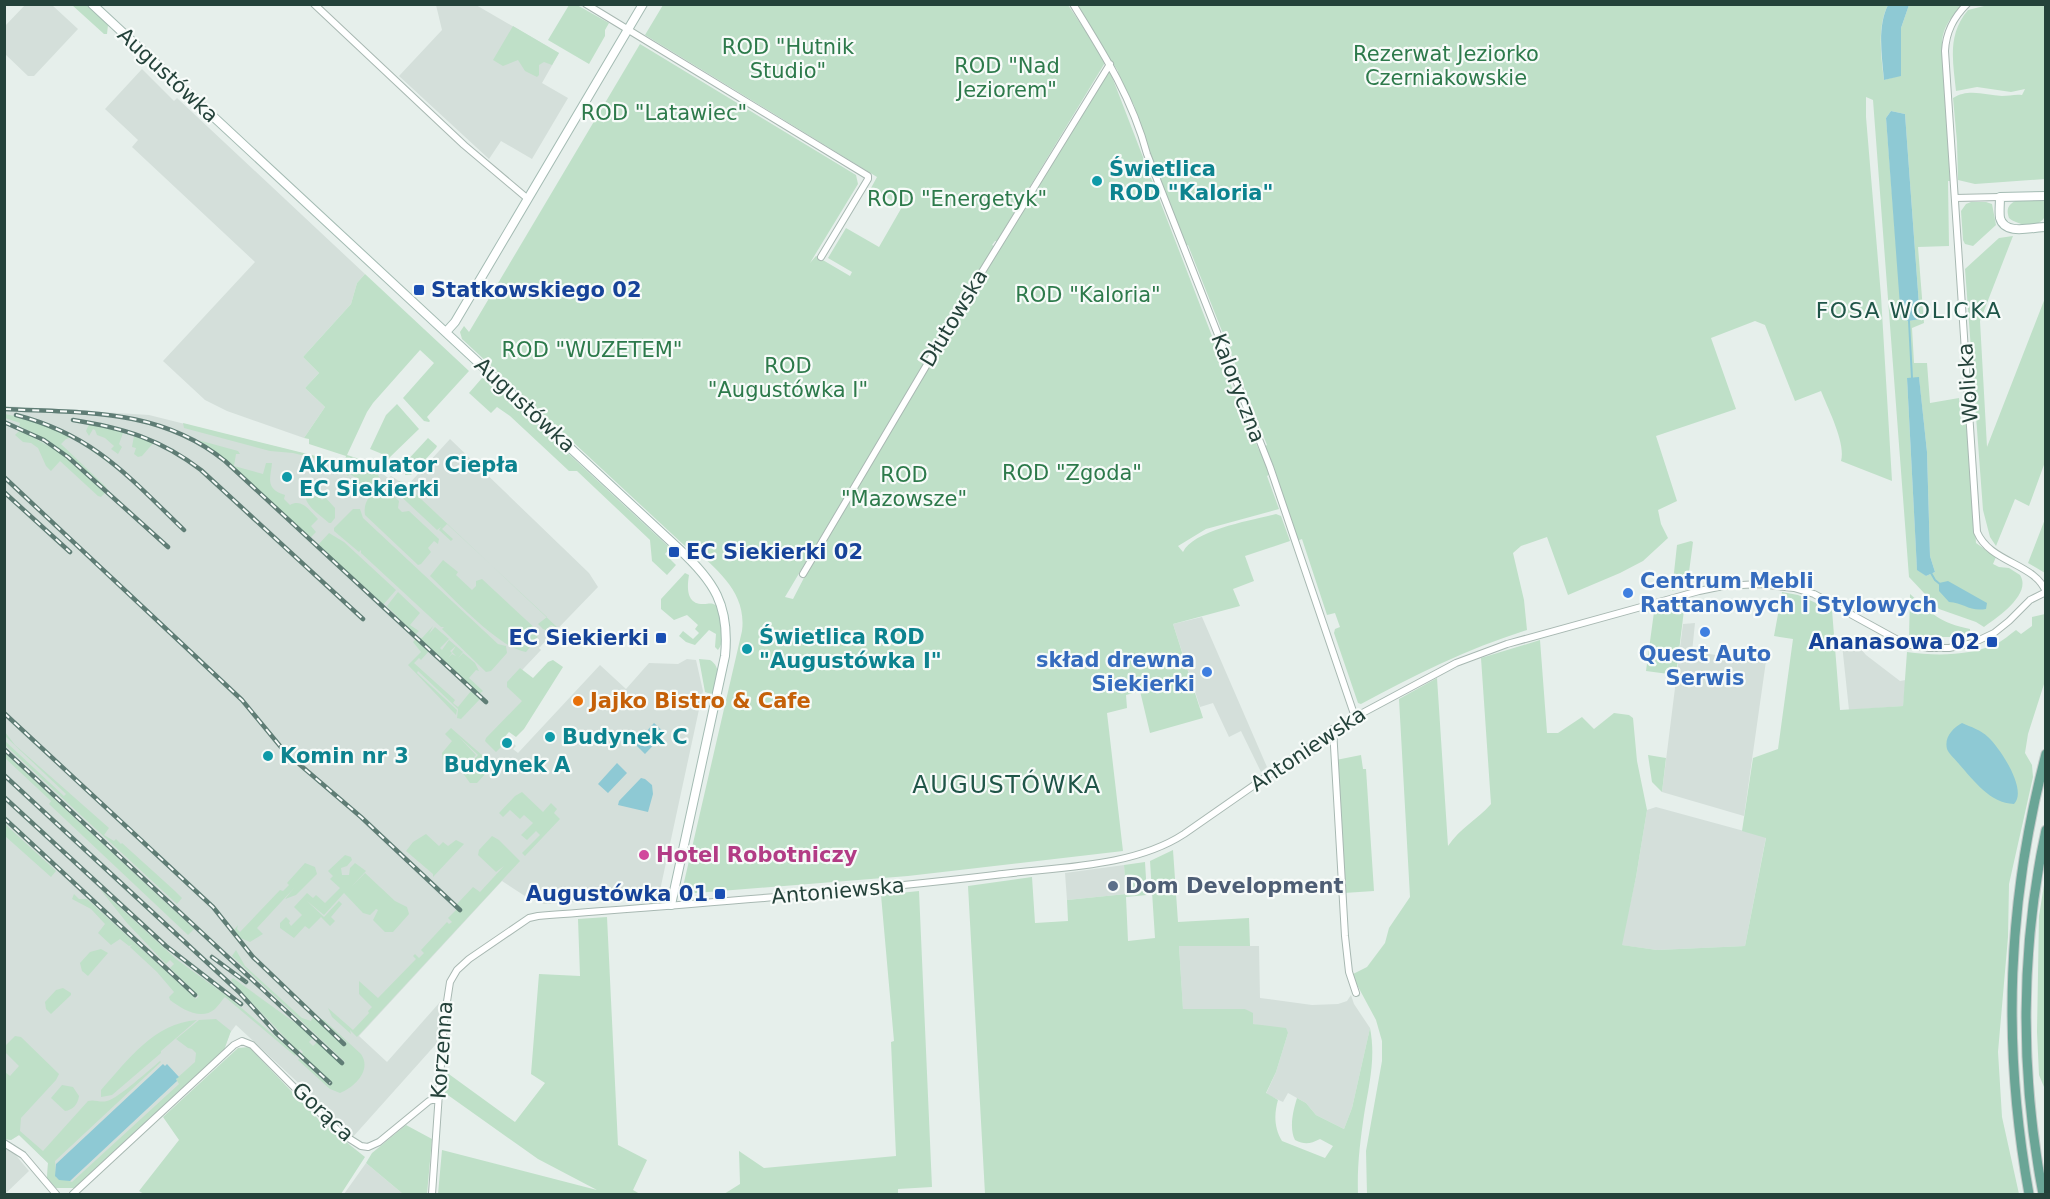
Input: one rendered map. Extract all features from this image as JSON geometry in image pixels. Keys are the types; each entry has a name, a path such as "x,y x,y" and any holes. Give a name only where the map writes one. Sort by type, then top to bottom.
{"main road":[{"path":"2029,1194 2018,1124 2011,1028 2014,941 2019,879 2025,841 2046,754"},
{"path":"2043,1194 2029,1094 2026,1025 2036,884 2046,830"}],"street":[{"name":"Augustówka","path":"92,4 692,561 710,581 719,598 726,631 725,656 671,905"},
{"path":"314,4 464,145 528,199"},
{"path":"586,4 868,177 821,257"},
{"path":"446,332 455,322 644,4"},
{"name":"Kaloryczna","path":"1073,4 1110,64 1132,108 1154,174 1270,467 1355,717"},
{"name":"Wolicka","path":"1967,4 1950,26 1945,51 1977,532 1981,542 1988,549 2037,578 2046,592"},
{"name":"Dłutowska","path":"803,574 977,280 1110,64"},
{"path":"2027,196 2046,192"},
{"path":"1955,198 2046,196"},
{"path":"2000,197 2000,219 2010,229 2046,227"},
{"name":"Antoniewska","path":"538,915 876,889 1141,855 1160,848 1184,834 1333,729 1434,674 1485,651 1645,605 1723,586 1772,584 1805,591 1825,599 1905,644 1939,649 1966,645 1985,638 2009,621 2030,600 2046,592"},
{"path":"1333,729 1345,936 1349,972 1356,993"},
{"name":"Korzenna","path":"432,1194 445,1002 453,975 469,959 519,924 538,915"},
{"name":"Gorąca","path":"73,1194 234,1045 242,1041 252,1045 342,1134 361,1146 368,1147 379,1142 429,1101 439,1098"},
{"path":"4,1143 23,1155 56,1194"}],"shaded area":[{"path":"25,5 52,5 78,29 34,76 28,76 5,54 5,26"},
{"path":"436,5 476,5 559,53 542,83 568,98 532,159 501,141 489,159 399,76 442,30"},
{"path":"142,69 174,101 177,98 365,274 357,283 351,304 303,357 319,373 305,388 325,407 304,438 227,411 205,400 163,361 255,262 132,147 138,140 105,109"},
{"path":"5,406 149,415 382,473 407,486 450,439 589,573 598,587 539,648 541,650 508,685 523,701 501,740 505,736 516,746 513,749 518,753 600,665 626,689 649,663 678,664 687,659 696,660 703,691 659,895 544,904 528,898 502,881 359,1036 387,1062 440,1002 437,1043 352,1138 334,1122 335,1117 236,1025 230,1033 224,1050 76,1188 56,1188 47,1178 48,1163 19,1135 11,1140 5,1139"},
{"path":"1202,617 1267,767 1261,772 1241,731 1229,737 1213,703 1200,707 1173,624"},
{"path":"1695,623 1692,652 1766,661 1744,816 1662,792 1683,624"},
{"path":"1841,635 1851,637 1866,655 1900,681 1906,680 1903,706 1849,710"},
{"path":"1656,807 1766,837 1745,946 1657,950 1621,945 1636,877 1647,810"},
{"path":"1124,865 1126,894 1067,900 1065,873"},
{"path":"1179,946 1259,946 1260,998 1312,1005 1338,1004 1347,1001 1351,995 1354,1004 1370,1028 1352,1108 1344,1129 1316,1115 1306,1103 1288,1093 1283,1102 1266,1094 1276,1072 1288,1033 1253,1024 1245,1009 1183,1010"},
{"path":"5,1148 14,1153 29,1171 5,1194"},
{"path":"366,1163 403,1194 344,1194"}],"green space":[{"path":"1992,4 2045,5 2045,179 1975,184 1958,180 1953,98 1965,93 2022,95 2025,89 2011,92 1977,87 1956,91 1953,49 1961,19 1968,10"},
{"path":"72,5 86,5 108,25 107,34 104,34"},
{"path":"569,5 577,5 609,23 605,36 589,64 548,40"},
{"path":"663,5 1068,5 1106,61 997,241 992,245 994,246 785,597 793,599 977,286 1109,69 1234,393 1259,450 1267,445 1188,245 1185,246 1149,156 1134,105 1119,81 1118,71 1074,5 1888,5 1881,32 1884,80 1901,75 1901,28 1909,5 1964,5 1949,21 1942,42 1950,181 1948,181 1949,246 1918,247 1924,323 1912,328 1914,363 1927,363 1930,403 1959,398 1961,422 1967,421 1976,543 1996,557 1993,564 2009,568 2020,575 2021,590 2012,604 1984,627 1939,609 1909,577 1873,100 1866,97 1892,481 1841,461 1839,436 1821,391 1795,401 1765,325 1755,321 1711,338 1736,409 1656,436 1677,501 1658,510 1661,524 1668,538 1643,561 1568,595 1547,537 1521,546 1513,553 1524,600 1527,630 1442,663 1361,704 1358,703 1334,633 1335,629 1340,627 1335,613 1327,615 1302,539 1297,541 1274,471 1267,476 1279,509 1206,529 1178,546 1183,552 1189,544 1211,532 1276,514 1281,516 1290,541 1245,556 1254,581 1233,589 1240,606 1173,624 1203,718 1150,733 1140,691 1126,695 1127,708 1107,713 1123,851 908,876 683,894 742,631 740,605 728,583 711,564 691,546 686,547 462,339 460,332 464,326 469,332 640,44 856,175 858,184 810,263 816,256 850,276 852,272 828,258 846,228 879,247 902,207 871,188 877,177 645,35","holes":["1891,111 1905,114 1920,319 1909,321 1902,319 1886,118","1907,378 1919,378 1927,452 1930,556 1935,572 1926,576 1917,569"]},
{"path":"513,26 559,53 552,65 544,62 539,65 537,77 525,71 518,60 503,66 493,60"},
{"path":"2020,199 2045,199 2044,218 2037,224 2027,225 2009,218 2009,206"},
{"path":"1971,202 1992,204 1996,225 1973,246 1965,244 1963,240 1961,211 1966,204"},
{"path":"2013,236 1980,321 1987,447 2045,298 2045,462 2029,506 2015,499 1996,546 1990,537 1983,510 1965,269 1999,238"},
{"path":"365,274 469,371 427,417 429,422 424,421 403,398 434,363 420,350 373,403 347,455 387,468 370,485 361,487 349,477 358,484 360,481 350,474 348,476 334,463 293,453 270,451 184,428 183,423 344,463 346,456 309,444 309,439 304,438 325,407 305,388 319,373 303,357 351,304 357,283"},
{"path":"486,377 669,547 665,554 676,565 667,575 652,561 650,540 577,471 569,471 510,416 497,407 491,413 469,393 482,378"},
{"path":"397,404 419,429 389,458 392,462 388,461 387,456 370,449 386,415"},
{"path":"5,414 37,422 72,437 61,444 106,487 107,491 66,454 19,426 20,423 5,418"},
{"path":"89,424 118,429 155,441 142,456 138,457 134,454 136,448 132,447 134,436 123,433 119,444 122,447 118,454 111,449 114,446 105,438 97,435 95,430 93,429 89,436 86,431"},
{"path":"20,430 61,453 105,493 101,497 98,496 60,461 51,471 46,466 38,448 31,443 23,442 15,435"},
{"path":"428,438 437,446 436,448 411,475 405,475 403,465"},
{"path":"74,439 107,460 120,471"},
{"path":"198,440 238,451 240,454 236,454 234,466 263,474 266,463 272,463 271,486 285,495 284,499 290,505 302,504 312,512 318,519 311,526 316,532 310,538 233,466"},
{"path":"399,481 403,482 493,567 447,524 442,529 453,539 451,541 439,530 441,527 437,530 393,489"},
{"path":"310,486 319,492 311,490 310,496 315,497 316,494 322,500 325,497 335,508 335,518 331,523 314,511 307,502 306,491"},
{"path":"381,489 387,490 399,501 398,508 402,512 409,511 439,539 438,544 434,541 428,548 431,552 421,564 418,565 365,515 368,499"},
{"path":"353,509 360,509 363,518 498,644 506,646 507,653 491,671 486,672 442,629 444,627 441,627 361,553 361,550 359,552 334,531 334,528"},
{"path":"2045,519 2045,573 2028,563"},
{"path":"329,533 344,542 396,590 383,605 318,545"},
{"path":"1693,542 1687,587 1672,591 1677,545"},
{"path":"443,560 458,572 456,575 472,590 476,586 476,581 482,579 538,631 537,639 526,652 515,649 490,632 430,576"},
{"path":"685,573 689,575 688,589 693,601 717,606 722,635 718,650 715,647 716,634 709,630 695,645 686,642 679,636 683,631 693,639 699,633 695,629 698,625 687,615 674,620 661,609 661,599"},
{"path":"398,592 420,613 410,625 419,631 415,635 387,606"},
{"path":"1782,592 1798,595 1832,610 1840,710 1903,706 1907,652 1952,654 1986,648 1999,643 2016,630 2021,634 2032,626 2032,617 2045,614 2045,681 2028,734 2025,753 2032,765 2033,777 2009,884 2008,937 1998,1052 2002,1117 2019,1194 1367,1194 1366,1151 1382,1061 1382,1041 1376,1020 1353,974 1367,967 1385,943 1389,928 1410,897 1399,699 1437,678 1448,846 1491,804 1481,658 1540,640 1547,733 1558,733 1582,717 1594,729 1614,713 1629,715 1633,718 1637,761 1647,810 1622,945 1657,950 1745,946 1766,838 1742,831 1753,758 1778,749 1793,639 1774,636"},
{"path":"1910,594 1937,617 1970,629 1970,634 1950,637 1909,637"},
{"path":"1685,602 1676,675 1646,671 1654,612 1659,608"},
{"path":"547,617 558,628 551,625 546,630 538,624"},
{"path":"433,626 429,634 435,627 449,639 440,648 442,650 449,640 456,646 463,652 458,658 463,653 475,663 479,671 476,670 469,678 483,691 479,694 417,637 422,638"},
{"path":"416,639 429,651 421,660 419,658 414,663 455,700 453,703 458,707 471,691 480,699 461,719 457,718 458,709 418,671 417,673 457,710 456,715 408,665 421,652 413,642"},
{"path":"699,659 710,660 718,671 716,685 711,694 705,692"},
{"path":"553,660 563,667 524,729 516,737 509,732 500,742 503,745 496,752 485,741 486,738 522,701 507,687 507,682 520,668 533,678 548,662"},
{"path":"451,728 490,762 489,770 477,783 470,783 462,772 478,755 459,737 476,755 461,771 445,756 443,761 442,753 452,741 445,734"},
{"path":"5,732 15,745 109,828 104,835 122,843 182,898 177,904 5,745 5,741 64,796 66,794 5,736"},
{"path":"5,753 194,929 188,935 49,804 51,801 5,758"},
{"path":"1361,755 1363,769 1366,769 1374,891 1344,893 1336,760"},
{"path":"1648,755 1666,758 1662,792 1652,782"},
{"path":"522,792 543,812 551,803 557,809 554,813 560,819 525,856 522,853 540,835 536,831 527,840 521,835 533,823 524,815 520,819 510,810 503,817 499,813"},
{"path":"4,823 56,871 51,877 5,836"},
{"path":"426,834 439,846 443,842 448,846 456,840 464,844 433,877 433,874 406,851 413,842"},
{"path":"492,836 520,861 357,1037 350,1030 351,1034 332,1017 328,1008 353,1030 372,1007 359,994 359,981 378,998 416,959 413,956 415,954 419,958 424,953 421,950 447,922 449,924 452,922 448,918 473,887 480,892 504,866 496,872 478,855 479,850"},
{"path":"1173,850 1178,922 1249,918 1250,946 1179,946 1183,1009 1245,1009 1253,1013 1253,1024 1286,1028 1288,1033 1276,1072 1266,1093 1278,1100 1276,1121 1277,1131 1282,1141 1325,1158 1333,1146 1320,1139 1308,1143 1295,1140 1292,1125 1297,1098 1306,1103 1316,1115 1344,1129 1352,1108 1370,1028 1372,1061 1360,1145 1358,1194 985,1194 968,886 1032,877 1035,923 1068,921 1067,900 1126,894 1124,865 1145,862 1147,895 1126,897 1128,941 1155,938 1150,861"},
{"path":"345,855 351,857 352,860 347,866 341,868 342,875 349,875 350,868 355,863 366,871 352,886 365,873 395,901 407,907 409,914 393,932 385,932 373,920 378,910 376,909 370,915 363,913 344,893 324,915 307,901 324,917 339,901 342,904 331,917 335,921 330,926 321,917 309,929 305,926 294,938 280,928 280,923 286,917 291,926 302,915 294,907 307,893 313,898 316,895 325,903 340,888 330,879 333,876 328,871"},
{"path":"305,863 315,867 317,874 296,895 285,899 294,888 257,928 263,934 250,942 240,938 234,930 238,925 237,929 240,932 280,890 283,891 289,885 287,883"},
{"path":"2045,879 2045,1104 2044,1087 2039,1075 2037,1032 2039,916"},
{"path":"100,889 176,959 231,999 296,1054 295,1056 225,997 215,1009 204,1014 186,1010 170,1000 169,997 174,992 157,972 130,947 132,945 129,946 120,939 111,945 98,933 105,924 91,909 72,899 74,894 79,899 87,899 196,999 199,996 170,968 174,964 170,960 166,964 127,923"},
{"path":"919,891 932,1187 898,1189 898,1194 724,1194 740,1184 739,1151 764,1168 896,1156 891,1042 894,1041 881,895"},
{"path":"607,917 618,1145 647,1160 633,1190 640,1194 438,1194 442,1150 597,1190 538,1159 445,1093 446,1072 515,1122 545,1083 531,1074 539,974 580,976 578,919"},
{"path":"101,949 108,953 88,976 82,971 80,963 90,952"},
{"path":"236,950 245,966 302,1018 311,1021 312,1018 317,1019 344,1046 347,1043 320,1019 324,1020 361,1054 364,1060 363,1072 351,1087 340,1093 330,1089 298,1060 300,1058 330,1086 332,1083 301,1055 303,1052 300,1049 298,1051 234,984 231,980 233,978 305,1030 313,1038 309,1042 313,1046 317,1042 342,1065 345,1062 232,956"},
{"path":"63,988 71,995 51,1014 46,1009 45,1002 56,990"},
{"path":"216,1019 231,1031 224,1050 76,1188 56,1188 47,1178 48,1163 19,1135 11,1140 5,1139 5,1072 10,1076 19,1066 5,1052 5,1046 15,1036 21,1037 59,1074 21,1118 20,1131 43,1151 88,1101 112,1099 161,1062 55,1161 57,1178 72,1182 179,1084 176,1079 195,1062 196,1053 176,1039 199,1020"},
{"path":"197,1020 112,1095 101,1097 101,1090 143,1045 168,1028"},
{"path":"249,1047 320,1121 365,1157 341,1194 144,1194 139,1191 179,1140 163,1117 238,1048"},
{"path":"62,1085 73,1087 79,1096 75,1106 65,1111 51,1098"},
{"path":"406,1125 432,1139 427,1194 403,1194 366,1163 372,1153"}],"water":[{"path":"1888,5 1909,5 1901,28 1901,76 1884,80 1881,32"},
{"path":"1891,111 1905,114 1920,319 1909,321 1901,319 1886,118"},
{"path":"1919,377 1927,452 1930,556 1935,572 1926,576 1917,570 1907,378"},
{"path":"1948,581 1987,603 1986,609 1976,609 1949,602 1939,591 1939,583"},
{"path":"654,723 665,733 645,754 635,744"},
{"path":"1962,723 1985,735 2005,759 2018,789 2014,804 1997,800 1983,790 1948,751 1946,745 1948,737"},
{"path":"617,763 627,773 608,793 598,784"},
{"path":"641,778 652,785 653,794 648,812 618,805 619,801"},
{"path":"163,1064 165,1066 167,1064 179,1077 177,1081 70,1181 59,1180 55,1176 56,1164"}],"waterway":[{"path":"1909,321 1912,378"},
{"path":"1931,573 1941,585"}],"railway":[{"path":"4,409 63,411 120,417 147,422 174,431 200,444 225,461 486,702"},
{"path":"16,415 67,434 89,446 146,492 184,530"},
{"path":"73,420 141,436 186,459 201,470 363,619"},
{"path":"4,422 44,440 68,457 168,547"},
{"path":"4,477 242,700 285,752 361,817 460,910"},
{"path":"4,492 70,552"},
{"path":"4,713 213,907 253,957 344,1044"},
{"path":"4,749 342,1063"},
{"path":"4,775 239,992 276,1033 330,1083"},
{"path":"4,797 166,946 241,1004"},
{"path":"4,818 195,995"},
{"path":"212,957 246,982"}],"place":[{"name":"Świetlica ROD \"Kaloria\"","path":"1097,181"},
{"name":"Statkowskiego 02","path":"419,290"},
{"name":"Akumulator Ciepła EC Siekierki","path":"287,477"},
{"name":"EC Siekierki 02","path":"674,552"},
{"name":"Centrum Mebli Rattanowych i Stylowych","path":"1628,593"},
{"name":"Quest Auto Serwis","path":"1705,632"},
{"name":"EC Siekierki","path":"661,638"},
{"name":"Ananasowa 02","path":"1992,642"},
{"name":"Świetlica ROD \"Augustówka I\"","path":"747,649"},
{"name":"skład drewna Siekierki","path":"1207,672"},
{"name":"Jajko Bistro & Cafe","path":"578,701"},
{"name":"Budynek C","path":"550,737"},
{"name":"Budynek A","path":"507,743"},
{"name":"Komin nr 3","path":"268,756"},
{"name":"Hotel Robotniczy","path":"644,855"},
{"name":"Dom Development","path":"1113,886"},
{"name":"Augustówka 01","path":"720,894"}],"district":[{"name":"FOSA WOLICKA","path":"1909,310"},
{"name":"AUGUSTÓWKA","path":"1007,785"}],"park label":[{"name":"ROD \"Hutnik Studio\"","path":"788,59"},
{"name":"Rezerwat Jeziorko Czerniakowskie","path":"1446,66"},
{"name":"ROD \"Nad Jeziorem\"","path":"1007,78"},
{"name":"ROD \"Latawiec\"","path":"664,113"},
{"name":"ROD \"Energetyk\"","path":"957,199"},
{"name":"ROD \"Kaloria\"","path":"1088,295"},
{"name":"ROD \"WUZETEM\"","path":"592,350"},
{"name":"ROD \"Augustówka I\"","path":"788,378"},
{"name":"ROD \"Zgoda\"","path":"1072,473"},
{"name":"ROD \"Mazowsze\"","path":"904,487"}]}
